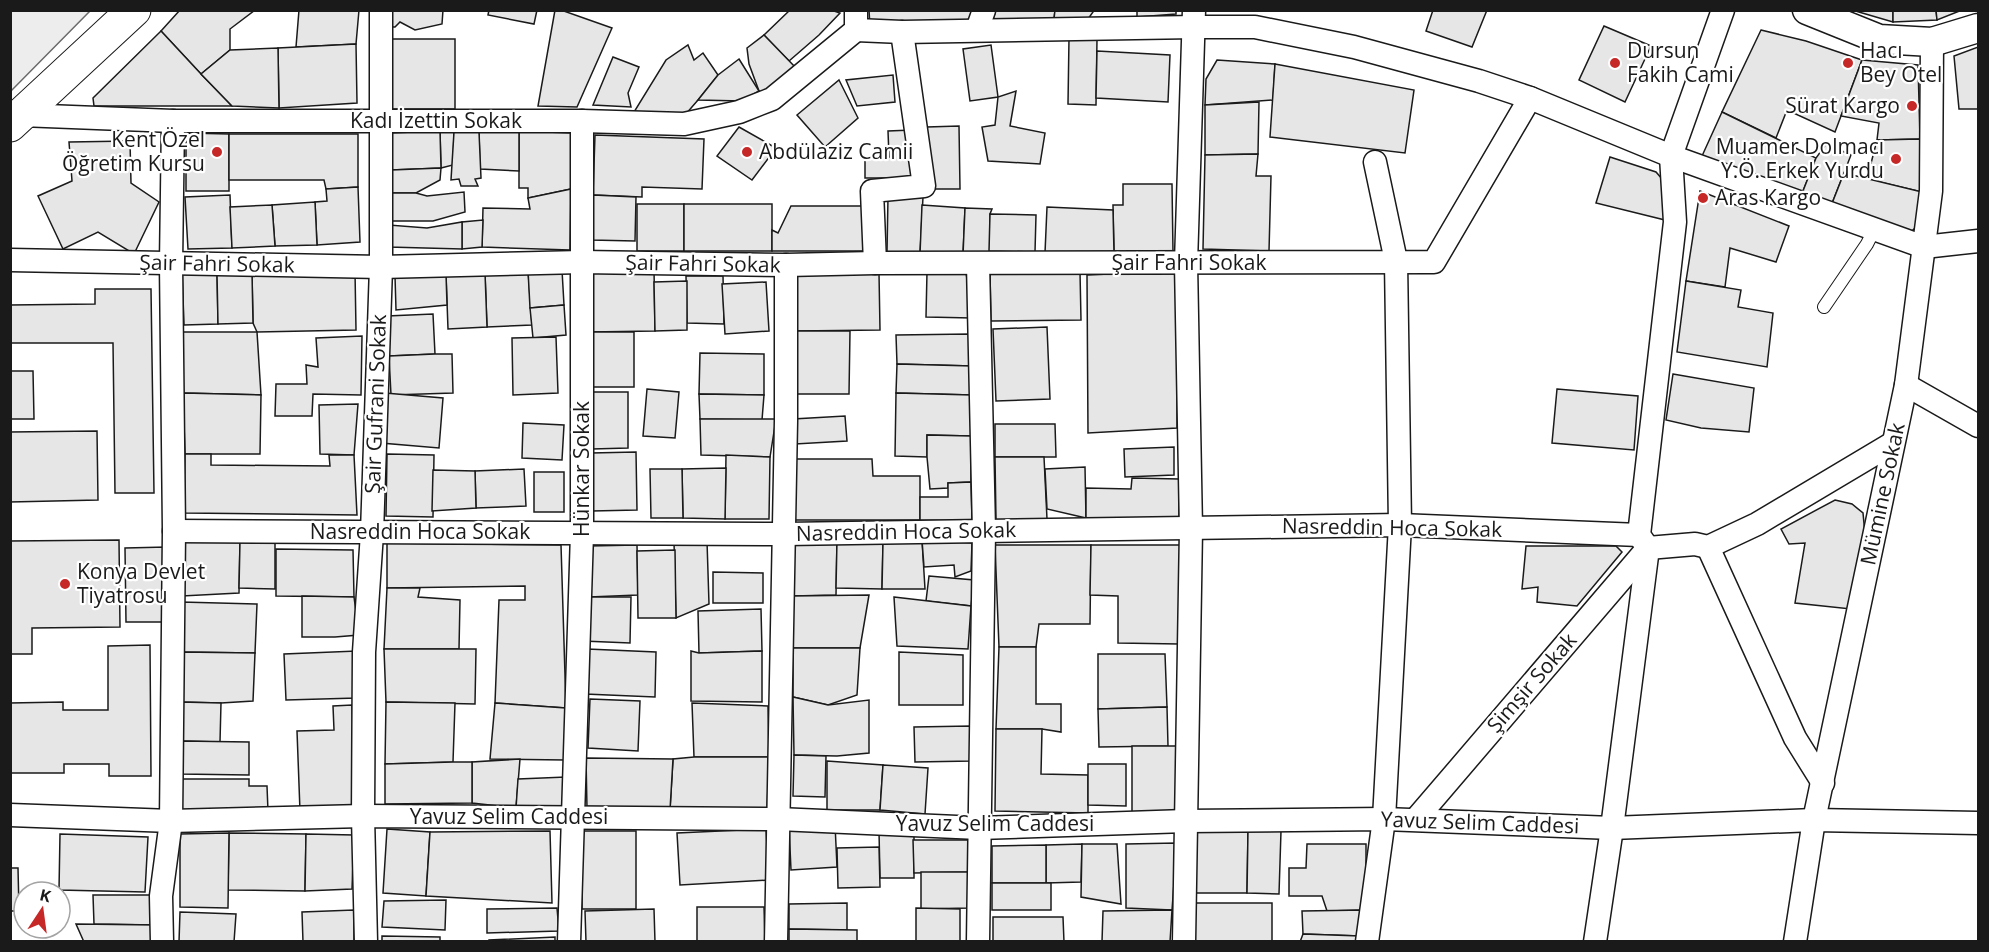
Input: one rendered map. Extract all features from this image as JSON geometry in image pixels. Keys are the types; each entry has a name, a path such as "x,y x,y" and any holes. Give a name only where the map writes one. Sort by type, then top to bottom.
{"main road":[{"path":"16,120 134,10"}],"street":[{"name":"Şair Gufrani Sokak","path":"366,942 363,816 364,652 372,533 381,267 381,10"},
{"path":"1594,942 1612,828 1675,222 1671,156 1723,10"},
{"path":"1807,10 1879,39 1932,42 1978,28"},
{"path":"1184,942 1191,529 1186,263 1194,19"},
{"path":"856,20 902,32 981,20 1194,19 1255,27 1354,47 1479,81 1530,98 1671,156 1924,247 1978,241"},
{"name":"Kadı İzettin Sokak","path":"16,120 582,121 684,124 739,112 772,99 831,51 856,20"},
{"path":"875,263 872,190 924,186 902,32"},
{"name":"Mümine Sokak","path":"1795,942 1814,820 1906,385 1931,191 1932,42"},
{"name":"Şair Fahri Sokak","path":"10,260 381,267 582,262 786,265 1434,262 1530,98"},
{"name":"Hünkar Sokak","path":"569,942 582,532 582,121"},
{"path":"162,942 161,896 171,821 174,531 171,264 173,122"},
{"path":"1367,942 1384,819 1400,525 1396,261 1375,162"},
{"path":"978,264 984,531 978,942"},
{"path":"776,942 784,534 786,265"},
{"path":"1906,385 1978,426"},
{"path":"1823,783 1795,738 1708,547 1757,524 1893,443"},
{"name":"Nasreddin Hoca Sokak","path":"174,531 784,534 1400,525 1695,544 1708,547"},
{"name":"Şimşir Sokak","path":"1416,819 1643,541"},
{"name":"Yavuz Selim Caddesi","path":"10,815 171,821 363,816 778,819 979,828 1186,821 1384,819 1612,828 1814,820 1978,823"}],"lane":[{"path":"1824,307 1874,230"}],"shaded area":[{"path":"10,11 90,11 11,91"}],"building":[{"path":"180,10 255,10 230,29 230,50 201,74 161,31"},
{"path":"299,10 359,10 356,44 296,47"},
{"path":"389,10 443,10 442,24 415,30 400,22 395,27 388,27"},
{"path":"489,10 537,10 534,24 488,15"},
{"path":"555,10 561,10 612,28 577,107 538,106"},
{"path":"790,10 831,10 840,13 789,61 764,35"},
{"path":"869,10 974,10 970,21 870,27"},
{"path":"996,10 1055,10 1054,19 991,25"},
{"path":"1055,10 1093,10 1093,12 1088,19 1054,19"},
{"path":"1137,10 1176,10 1176,14 1137,17"},
{"path":"1433,10 1487,10 1472,47 1426,31"},
{"path":"1852,10 1893,10 1893,22"},
{"path":"1893,10 1936,10 1937,20 1893,22"},
{"path":"1936,10 1962,10 1937,20"},
{"name":"Dursun Fakih Cami","path":"1604,26 1651,46 1625,102 1579,80"},
{"path":"1761,30 1806,41 1862,60 1835,132 1787,110 1776,138 1722,112"},
{"path":"161,31 232,106 94,106 93,98"},
{"path":"764,35 796,68 765,97 759,91 749,64 747,48"},
{"path":"1069,38 1097,39 1096,105 1068,104"},
{"path":"390,39 455,39 455,109 390,109"},
{"path":"356,44 357,103 279,108 278,48"},
{"path":"688,45 694,60 703,53 718,75 698,100 685,115 634,112 666,60"},
{"path":"991,45 998,97 970,101 963,49"},
{"path":"1978,47 1978,109 1959,109 1954,56"},
{"path":"278,48 279,108 232,106 201,74 230,50"},
{"path":"1097,51 1170,55 1168,102 1096,98"},
{"path":"613,57 639,67 628,93 631,107 593,105"},
{"path":"739,59 759,91 742,101 698,100 718,75"},
{"path":"1217,60 1275,64 1273,100 1205,105 1206,79"},
{"path":"1862,60 1918,65 1920,139 1877,140 1879,123 1841,116"},
{"path":"1275,64 1414,90 1405,153 1270,137"},
{"path":"893,75 895,102 857,106 846,80"},
{"path":"839,80 858,118 825,147 797,115"},
{"path":"1016,91 1010,126 1045,133 1040,164 988,161 982,127 995,125 998,97"},
{"path":"1259,102 1258,154 1205,155 1205,105"},
{"path":"1722,112 1816,158 1801,196 1702,156"},
{"path":"959,126 960,189 930,189 927,127"},
{"name":"Abdülaziz Camii","path":"739,127 776,148 752,180 717,156"},
{"path":"912,130 913,178 865,178 865,158 889,157 888,131"},
{"path":"440,131 454,132 453,165 441,168"},
{"path":"440,131 441,168 391,170 389,133"},
{"path":"519,131 572,133 571,189 528,198 528,188 519,188"},
{"path":"519,131 519,171 480,169 479,132"},
{"path":"454,132 479,132 481,178 475,179 478,186 461,186 459,179 451,180"},
{"path":"186,133 229,134 229,191 186,191"},
{"path":"229,134 358,134 358,187 326,189 324,180 229,180"},
{"path":"595,135 704,139 702,189 642,187 642,197 593,195"},
{"name":"Muamer Dolmacı Y.Ö. Erkek Yurdu","path":"1920,139 1922,192 1867,179 1877,140"},
{"path":"130,141 131,183 159,202 134,254 98,232 63,249 38,196 72,181 69,142"},
{"path":"1826,144 1851,155 1831,206 1801,196 1816,158"},
{"path":"1258,154 1256,176 1271,176 1269,251 1203,249 1205,155"},
{"path":"1610,157 1656,172 1669,187 1665,220 1596,203"},
{"path":"441,168 440,180 416,193 388,193 391,170"},
{"path":"1844,173 1922,192 1918,225 1912,231 1831,206"},
{"path":"1123,184 1172,184 1173,252 1114,253 1113,205 1123,205"},
{"path":"358,187 360,242 317,245 315,202 327,201 326,189"},
{"path":"571,189 570,250 482,247 483,208 530,209 528,198"},
{"path":"1700,191 1789,226 1776,262 1730,248 1725,287 1686,281"},
{"path":"464,192 465,212 433,221 389,221 388,193 416,193 427,196"},
{"path":"230,195 232,248 188,249 185,197"},
{"path":"593,195 636,197 635,241 591,240"},
{"path":"888,197 923,197 920,254 887,252"},
{"path":"315,202 317,245 275,246 272,205"},
{"path":"637,204 684,204 684,251 637,251"},
{"path":"684,204 772,204 772,251 684,251"},
{"path":"272,205 275,246 232,248 230,207"},
{"path":"922,205 965,208 963,255 920,254"},
{"path":"791,206 866,206 867,251 772,251 772,230 778,233"},
{"path":"1047,207 1113,210 1114,253 1045,253"},
{"path":"965,208 992,209 990,256 963,255"},
{"path":"990,214 1036,215 1035,252 989,251"},
{"path":"483,220 482,247 462,249 462,222"},
{"path":"462,222 462,249 388,247 389,225 427,228"},
{"path":"182,269 217,269 218,324 184,325"},
{"path":"654,269 655,331 589,332 589,270"},
{"path":"528,270 532,325 487,327 485,273"},
{"path":"528,270 562,270 564,305 530,308"},
{"path":"355,271 356,330 257,332 253,323 252,273"},
{"path":"1177,271 1177,428 1088,433 1087,275"},
{"path":"927,272 966,272 972,318 926,317"},
{"path":"1080,272 1081,320 991,321 990,273"},
{"path":"252,273 253,323 218,324 217,274"},
{"path":"485,273 487,327 448,329 446,274"},
{"path":"879,273 880,330 796,331 795,274"},
{"path":"446,274 447,305 396,310 395,276"},
{"path":"686,276 723,276 724,324 687,323"},
{"path":"687,281 687,330 655,331 654,282"},
{"path":"1686,281 1741,290 1738,307 1773,313 1767,367 1677,352"},
{"path":"766,282 769,331 725,334 722,284"},
{"path":"95,289 151,289 154,493 115,493 113,343 10,343 10,305 95,304"},
{"path":"564,305 566,335 533,338 530,308"},
{"path":"433,314 435,354 389,356 387,316"},
{"path":"1047,327 1050,399 996,401 993,329"},
{"path":"796,331 850,331 849,394 796,394"},
{"path":"183,332 257,332 261,395 183,393"},
{"path":"589,332 634,332 634,387 588,387"},
{"path":"970,334 972,366 897,364 896,335"},
{"path":"362,336 361,395 313,394 312,416 275,416 276,384 307,384 306,365 318,367 316,338"},
{"path":"556,337 558,393 513,395 512,338"},
{"path":"700,353 764,354 764,395 699,394"},
{"path":"452,354 453,393 391,395 389,356"},
{"path":"897,364 972,366 972,395 896,393"},
{"path":"10,371 33,371 34,419 10,419"},
{"path":"1673,374 1754,388 1749,432 1701,428 1666,420"},
{"path":"647,389 679,392 675,438 643,436"},
{"path":"1557,389 1638,396 1634,450 1552,443"},
{"path":"591,392 628,392 628,448 592,449"},
{"path":"183,393 261,395 260,454 185,454"},
{"path":"385,393 443,398 439,448 381,443"},
{"path":"896,393 972,395 971,436 927,435 927,457 895,456"},
{"path":"699,394 764,395 762,420 700,419"},
{"path":"358,404 354,455 320,454 319,405"},
{"path":"845,416 847,441 795,444 793,419"},
{"path":"700,419 776,419 770,457 701,455"},
{"path":"523,423 564,425 562,460 522,458"},
{"path":"995,424 1055,424 1056,457 995,457"},
{"path":"97,431 98,500 10,502 10,432"},
{"path":"927,435 971,436 971,482 948,483 948,488 930,489"},
{"path":"1174,447 1174,475 1125,477 1124,449"},
{"path":"636,452 637,510 592,511 591,453"},
{"path":"185,454 211,454 211,465 330,466 329,455 354,455 357,515 184,513"},
{"path":"387,454 434,455 433,517 386,516"},
{"path":"726,455 770,457 769,519 725,519"},
{"path":"995,457 1044,457 1047,519 996,521"},
{"path":"794,459 872,459 873,476 920,476 920,520 794,520"},
{"path":"1085,467 1086,518 1047,509 1045,469"},
{"path":"726,468 725,519 683,518 682,469"},
{"path":"524,469 526,506 476,508 475,471"},
{"path":"650,469 682,469 683,518 651,518"},
{"path":"433,470 475,471 476,508 432,511"},
{"path":"534,472 564,472 564,512 534,512"},
{"path":"1132,478 1179,479 1179,520 1086,518 1086,488 1131,489"},
{"path":"971,482 972,521 920,520 920,497 948,497 948,483"},
{"path":"1835,500 1852,504 1863,513 1866,545 1851,609 1795,603 1805,543 1789,544 1781,529"},
{"name":"Konya Devlet Tiyatrosu","path":"119,540 120,627 32,628 32,654 10,654 10,541"},
{"path":"181,540 240,541 239,593 182,596"},
{"path":"837,540 836,595 792,596 792,542"},
{"path":"837,540 883,542 882,589 836,588"},
{"path":"922,540 925,589 882,589 883,542"},
{"path":"922,540 972,543 971,571 955,577 954,565 924,567"},
{"path":"240,541 275,542 275,589 239,588"},
{"path":"707,541 709,604 676,618 674,542"},
{"path":"387,543 561,545 566,708 495,703 499,600 525,600 525,586 387,588"},
{"path":"637,545 638,595 589,597 589,546"},
{"path":"995,545 1091,545 1090,624 1039,624 1036,647 999,647"},
{"path":"1091,545 1180,545 1179,644 1118,643 1118,596 1090,595"},
{"path":"1526,546 1616,546 1622,552 1577,606 1537,602 1538,587 1522,589"},
{"path":"167,547 168,622 126,622 125,548"},
{"path":"276,549 353,550 354,597 276,596"},
{"path":"675,550 676,618 638,618 637,551"},
{"path":"713,572 763,573 763,603 713,603"},
{"path":"929,576 974,580 971,606 926,601"},
{"path":"387,588 420,588 418,597 460,600 459,649 384,649"},
{"path":"869,595 860,648 793,648 792,596"},
{"path":"302,596 354,597 359,635 302,637"},
{"path":"589,597 631,597 630,643 583,641"},
{"path":"894,597 971,606 968,649 897,646"},
{"path":"181,602 257,604 255,653 180,652"},
{"path":"761,609 762,651 699,653 698,611"},
{"path":"150,645 151,776 109,776 109,764 64,764 64,773 10,773 10,703 63,702 63,710 108,710 108,646"},
{"path":"999,647 1036,647 1036,704 1061,704 1061,732 1042,729 996,729"},
{"path":"793,648 860,648 857,695 828,705 793,697"},
{"path":"384,649 476,649 475,704 386,702"},
{"path":"587,649 656,652 655,697 585,694"},
{"path":"357,651 357,698 286,700 284,654"},
{"path":"691,651 699,653 762,651 762,702 691,701"},
{"path":"180,652 255,653 253,701 180,702"},
{"path":"899,652 963,655 963,705 899,705"},
{"path":"1098,654 1165,654 1167,707 1098,709"},
{"path":"793,697 828,705 869,700 869,753 837,756 794,755"},
{"path":"590,699 640,701 638,751 588,748"},
{"path":"180,702 221,703 220,742 180,741"},
{"path":"386,702 455,703 453,762 385,764"},
{"path":"495,703 566,708 565,760 490,759"},
{"path":"692,703 768,706 769,757 694,757"},
{"path":"352,705 356,809 300,811 297,731 334,730 333,706"},
{"path":"1167,707 1168,746 1099,747 1098,709"},
{"path":"971,726 972,761 915,762 914,727"},
{"path":"996,729 1042,729 1041,774 1088,775 1088,813 995,811"},
{"path":"180,741 249,742 249,775 179,774"},
{"path":"1132,746 1179,746 1179,818 1132,818"},
{"path":"794,755 826,756 825,797 793,796"},
{"path":"769,757 767,813 670,810 673,759"},
{"path":"586,758 673,759 670,810 587,808"},
{"path":"520,759 516,808 472,803 472,762"},
{"path":"827,761 883,765 880,810 827,810"},
{"path":"472,762 472,803 385,804 385,764"},
{"path":"1088,764 1126,764 1126,806 1088,805"},
{"path":"883,765 928,768 925,814 880,810"},
{"path":"566,777 564,811 516,808 518,779"},
{"path":"179,779 249,779 249,786 267,786 268,811 178,810"},
{"path":"835,824 837,867 791,870 789,826"},
{"path":"387,829 430,832 426,896 383,893"},
{"path":"766,829 769,880 680,885 677,833"},
{"path":"914,830 914,878 880,878 879,831"},
{"path":"1195,830 1248,830 1247,893 1194,893"},
{"path":"1248,830 1281,831 1279,894 1247,893"},
{"path":"550,831 552,903 426,896 430,832"},
{"path":"582,831 636,831 636,909 582,909"},
{"path":"229,833 306,834 305,891 228,890"},
{"path":"229,833 228,908 180,907 180,834"},
{"path":"60,834 148,837 145,892 72,890 72,880 59,880"},
{"path":"306,834 354,835 352,889 305,891"},
{"path":"913,840 968,840 970,872 914,873"},
{"path":"1177,843 1172,910 1126,908 1126,844"},
{"path":"1082,844 1081,882 1046,883 1046,845"},
{"path":"1082,844 1117,844 1121,904 1081,897"},
{"path":"1307,844 1366,844 1366,910 1327,911 1322,896 1289,896 1289,868 1306,868"},
{"path":"1046,845 1046,883 992,883 992,846"},
{"path":"879,847 880,887 838,888 837,848"},
{"path":"10,868 18,868 18,880 12,880 12,911 10,911"},
{"path":"921,872 970,872 970,908 921,909"},
{"path":"992,883 1051,883 1051,910 992,910"},
{"path":"93,895 156,895 156,925 94,924"},
{"path":"446,900 445,930 382,927 384,901"},
{"path":"847,903 847,930 789,929 789,904"},
{"path":"1193,903 1272,903 1272,942 1193,942"},
{"path":"697,907 764,907 765,942 697,942"},
{"path":"557,908 559,931 487,933 487,909"},
{"path":"916,908 960,909 960,942 916,942"},
{"path":"654,909 655,942 586,942 585,911"},
{"path":"354,910 354,942 303,942 302,912"},
{"path":"1172,910 1170,942 1102,942 1103,911"},
{"path":"1366,910 1360,936 1303,934 1302,911"},
{"path":"180,912 236,914 234,942 179,942"},
{"path":"993,917 1063,917 1064,942 993,942"},
{"path":"76,924 156,925 155,942 84,942"},
{"path":"789,929 857,930 857,942 789,942"},
{"path":"1303,934 1360,936 1360,942 1300,942"},
{"path":"382,936 440,937 440,942 382,942"},
{"path":"555,937 555,942 489,942 489,940"}],"place":[{"name":"Dursun Fakih Cami","path":"1615,63"},
{"name":"Hacı Bey Otel","path":"1848,63"},
{"name":"Sürat Kargo","path":"1912,106"},
{"name":"Kent Özel Öğretim Kursu","path":"217,152"},
{"name":"Abdülaziz Camii","path":"747,152"},
{"name":"Muamer Dolmacı Y.Ö. Erkek Yurdu","path":"1896,159"},
{"name":"Aras Kargo","path":"1703,198"},
{"name":"Konya Devlet Tiyatrosu","path":"65,584"}]}
